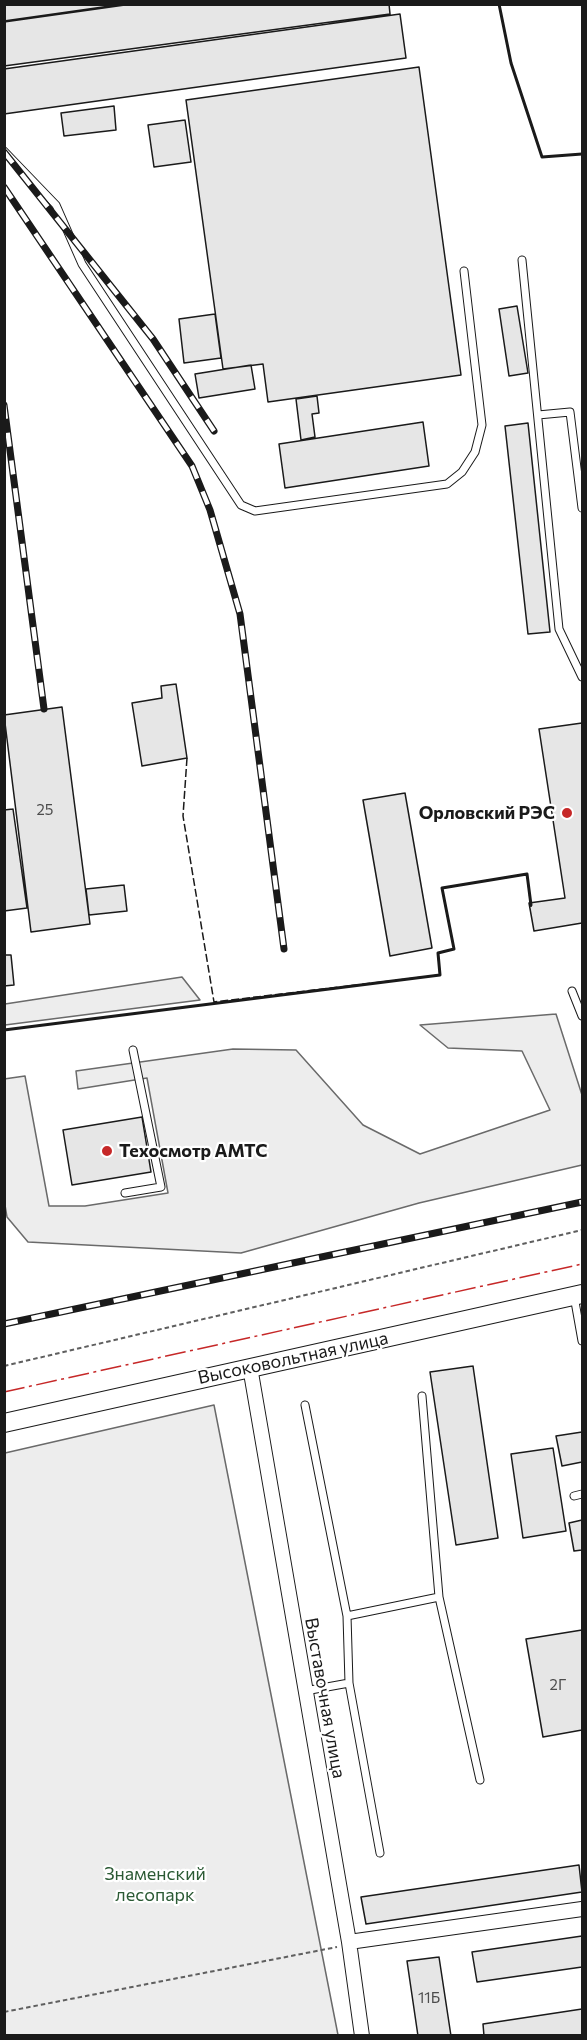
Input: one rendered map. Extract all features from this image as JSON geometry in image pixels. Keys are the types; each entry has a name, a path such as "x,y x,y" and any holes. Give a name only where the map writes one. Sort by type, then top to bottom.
{"main road":[{"name":"Высоковольтная улица","path":"4,1422 578,1295"}],"street":[{"name":"Выставочная улица","path":"250,1367 349,1942 362,2036"},
{"path":"349,1942 582,1909"}],"lane":[{"path":"4,151 56,205 82,264 241,505 255,511 447,484 462,472 475,452 482,425 464,271"},
{"path":"522,260 559,629 582,677"},
{"path":"538,415 570,411 582,508"},
{"path":"572,991 582,1017"},
{"path":"125,1193 160,1187 133,1050"},
{"path":"578,1295 582,1341"},
{"path":"422,1396 439,1597 480,1780"},
{"path":"304,1405 347,1616 349,1683 380,1854"},
{"path":"347,1616 439,1597"},
{"path":"306,1691 349,1683"}],"path":[{"path":"4,1366 582,1230"},
{"path":"4,2012 328,1951 349,1942"}],"shaded area":[{"path":"182,977 200,1000 5,1025 5,1004"},
{"path":"556,1014 582,1095 582,1165 419,1203 241,1253 28,1242 7,1217 4,1079 25,1076 49,1206 85,1206 168,1193 147,1078 78,1089 76,1071 233,1049 296,1050 363,1125 420,1154 550,1110 522,1051 448,1048 420,1025"},
{"name":"Знаменский лесопарк","path":"214,1405 338,2035 5,2035 5,1453"}],"building":[{"path":"4,4 124,4 4,21"},
{"path":"132,4 389,4 390,14 4,66 4,22"},
{"path":"400,14 406,58 4,114 4,69"},
{"path":"419,67 461,375 268,402 263,364 223,369 186,100"},
{"path":"114,106 116,130 64,136 61,113"},
{"path":"185,120 191,162 154,167 148,125"},
{"path":"517,306 528,373 509,376 499,309"},
{"path":"215,314 221,358 184,363 179,319"},
{"path":"251,365 255,389 199,398 195,374"},
{"path":"317,396 319,413 312,414 315,437 301,440 296,399"},
{"path":"423,422 429,466 285,488 279,444"},
{"path":"528,423 550,632 528,634 505,426"},
{"path":"176,684 187,758 142,766 132,703 162,698 161,686"},
{"path":"62,707 90,924 31,932 4,715"},
{"name":"Орловский РЭС","path":"582,723 582,923 534,931 529,903 565,898 539,729"},
{"path":"405,793 432,948 390,956 363,800"},
{"path":"13,809 27,908 4,911 4,810"},
{"path":"124,885 127,911 89,915 86,889"},
{"path":"4,955 11,955 14,985 4,986"},
{"name":"Техосмотр АМТС","path":"142,1117 151,1172 72,1185 63,1130"},
{"path":"473,1366 498,1538 456,1545 430,1372"},
{"path":"582,1432 582,1462 562,1466 556,1436"},
{"path":"553,1448 566,1531 523,1538 511,1454"},
{"path":"582,1520 582,1550 574,1551 569,1523"},
{"path":"582,1630 582,1730 543,1737 526,1639"},
{"path":"579,1865 582,1892 366,1924 361,1897"},
{"path":"582,1936 582,1967 477,1982 472,1952"},
{"path":"439,1957 451,2036 418,2036 407,1961"},
{"path":"582,2009 582,2036 484,2036 483,2024"}],"railway":[{"path":"4,152 153,339 214,431"},
{"path":"4,187 192,466 210,510 240,614 284,949"},
{"path":"4,405 44,709"},
{"path":"4,1324 582,1202"}],"fence":[{"path":"187,758 183,816 214,1002 440,975 438,953 454,949 442,888 527,874 531,907"}],"wall":[{"path":"499,4 511,63 542,157 582,154"},
{"path":"4,1030 440,975 438,953 454,949 442,888 527,874 531,905"}],"power":[{"path":"4,1392 582,1264"}],"place":[{"name":"Орловский РЭС","path":"567,813"},
{"name":"Техосмотр АМТС","path":"107,1151"}]}
